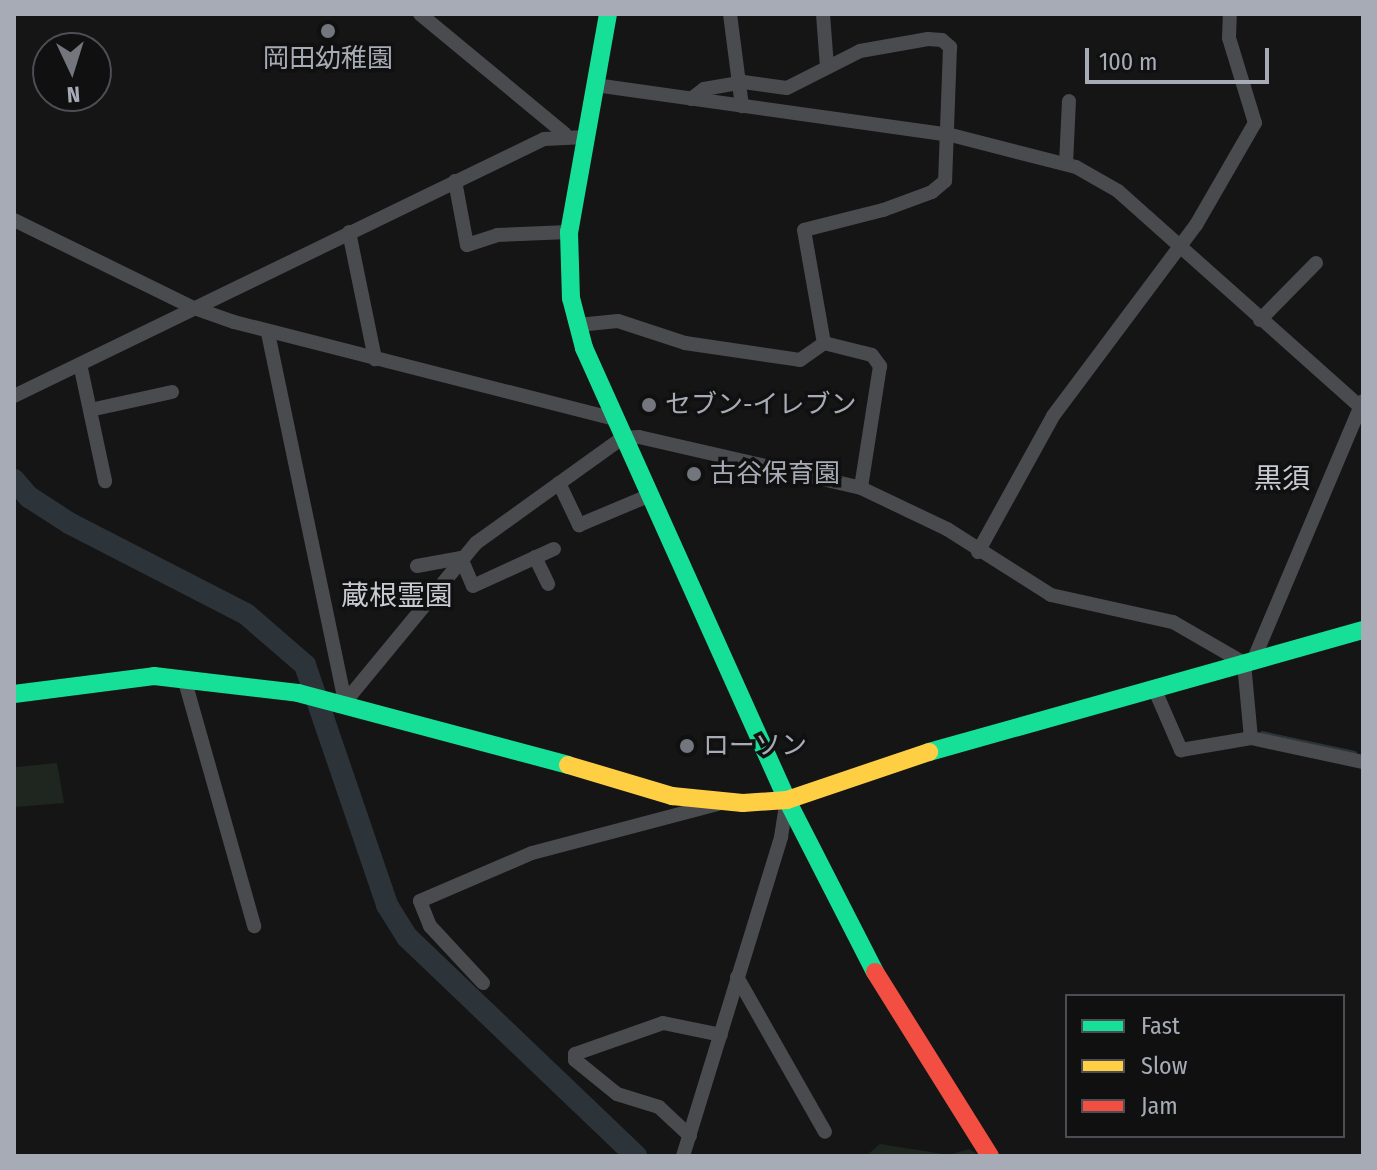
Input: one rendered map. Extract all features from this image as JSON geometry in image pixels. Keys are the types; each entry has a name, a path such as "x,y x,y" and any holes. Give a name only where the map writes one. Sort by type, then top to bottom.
{"street":[{"path":"420,14 565,134"},
{"path":"608,14 569,232 570,289 578,325 612,418 787,800 864,954 990,1156"},
{"path":"730,14 743,82 742,106"},
{"path":"823,14 827,67"},
{"path":"978,552 1053,416 1176,247 1196,225 1255,123 1229,38 1230,14"},
{"path":"691,99 704,89 743,82 787,88 860,51 942,40 950,47 951,135 948,175 940,188 883,210 804,230 824,343"},
{"path":"595,85 951,135 1066,164 1118,191 1176,247 1362,406 1248,662 1251,738"},
{"path":"1066,164 1069,101"},
{"path":"14,396 455,181 565,134 586,137"},
{"path":"455,181 467,245 497,235 569,232"},
{"path":"14,220 194,308 268,333 612,418"},
{"path":"349,232 375,359"},
{"path":"1260,320 1316,263"},
{"path":"578,325 618,321 685,343 800,360 824,343 872,355 880,366 861,488"},
{"path":"268,333 345,702"},
{"path":"80,364 105,481"},
{"path":"90,410 172,392"},
{"path":"345,702 461,558 622,438 639,437 861,488 905,506 1051,595 1173,622 1248,662"},
{"path":"559,483 579,525 648,496"},
{"path":"461,558 473,586 554,549"},
{"path":"535,557 548,584"},
{"path":"417,566 461,558"},
{"path":"483,983 445,944 420,901 532,853 719,804 787,800 893,762 1363,630"},
{"path":"184,678 254,926"},
{"path":"14,694 106,680 184,678 345,702 672,796 719,804"},
{"path":"1154,688 1181,750 1251,738 1363,762"},
{"path":"683,1156 781,837 787,800"},
{"path":"737,977 825,1132"},
{"path":"690,1136 659,1107 617,1094 582,1067 575,1054 663,1023 721,1035"}],"shaded area":[{"path":"57,763 64,803 15,807 16,767"},
{"path":"880,1144 949,1155 969,1149 980,1156 866,1156"}],"waterway":[{"path":"14,480 29,497 69,523 246,614 305,665 387,905 407,937 636,1156"},
{"path":"1262,733 1355,753"}],"traffic: fast":[{"path":"608,14 569,232 571,298 584,348 787,800 875,972"},
{"path":"929,752 1363,630"},
{"path":"14,694 154,676 298,693 568,765"}],"traffic: slow":[{"path":"568,765 672,796 743,803 787,800 929,752"}],"traffic: jam":[{"path":"875,972 990,1156"}],"place":[{"name":"岡田幼稚園","path":"328,31"},
{"name":"セブン-イレブン","path":"649,405"},
{"name":"古谷保育園","path":"694,474"},
{"name":"ローソン","path":"687,746"}],"district":[{"name":"黒須","path":"1282,479"},
{"name":"蔵根霊園","path":"397,596"}]}
